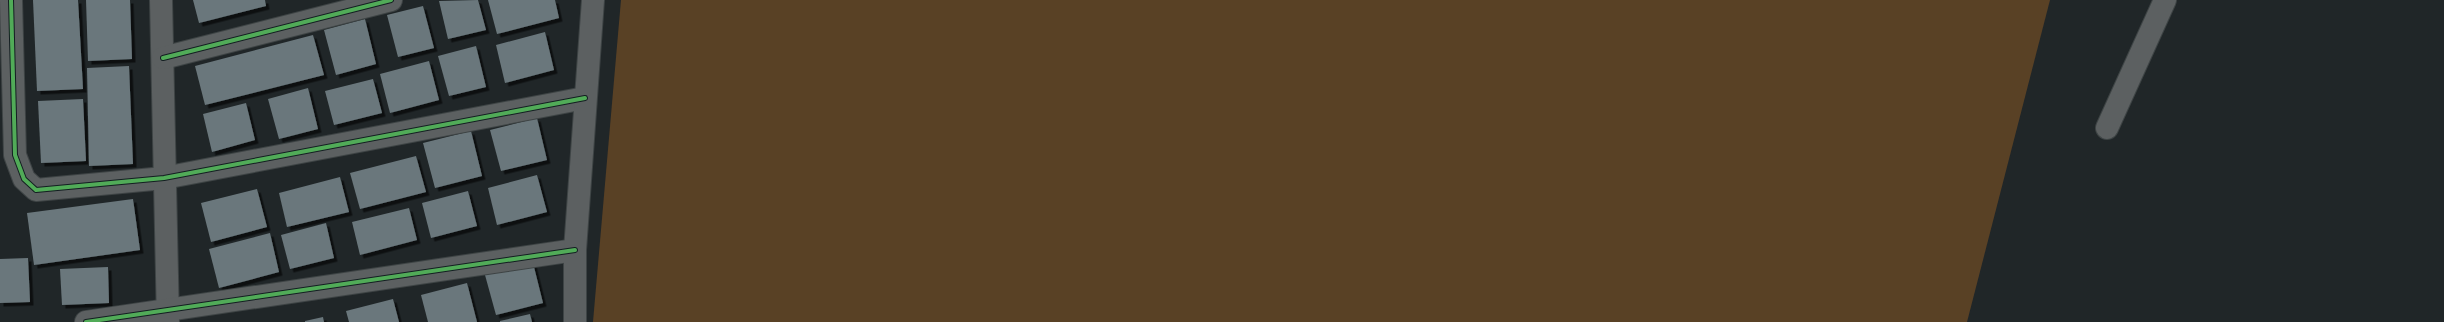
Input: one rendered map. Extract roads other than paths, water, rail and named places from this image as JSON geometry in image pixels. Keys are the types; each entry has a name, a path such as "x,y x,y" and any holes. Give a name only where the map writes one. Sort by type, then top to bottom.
{"street":[{"path":"10,0 15,155 24,179 36,190 164,178 585,98"},
{"path":"161,0 167,317"},
{"path":"163,58 391,0"},
{"path":"575,322 574,250 593,0"},
{"path":"2107,128 2165,0"},
{"path":"86,322 167,317 574,250"}]}
